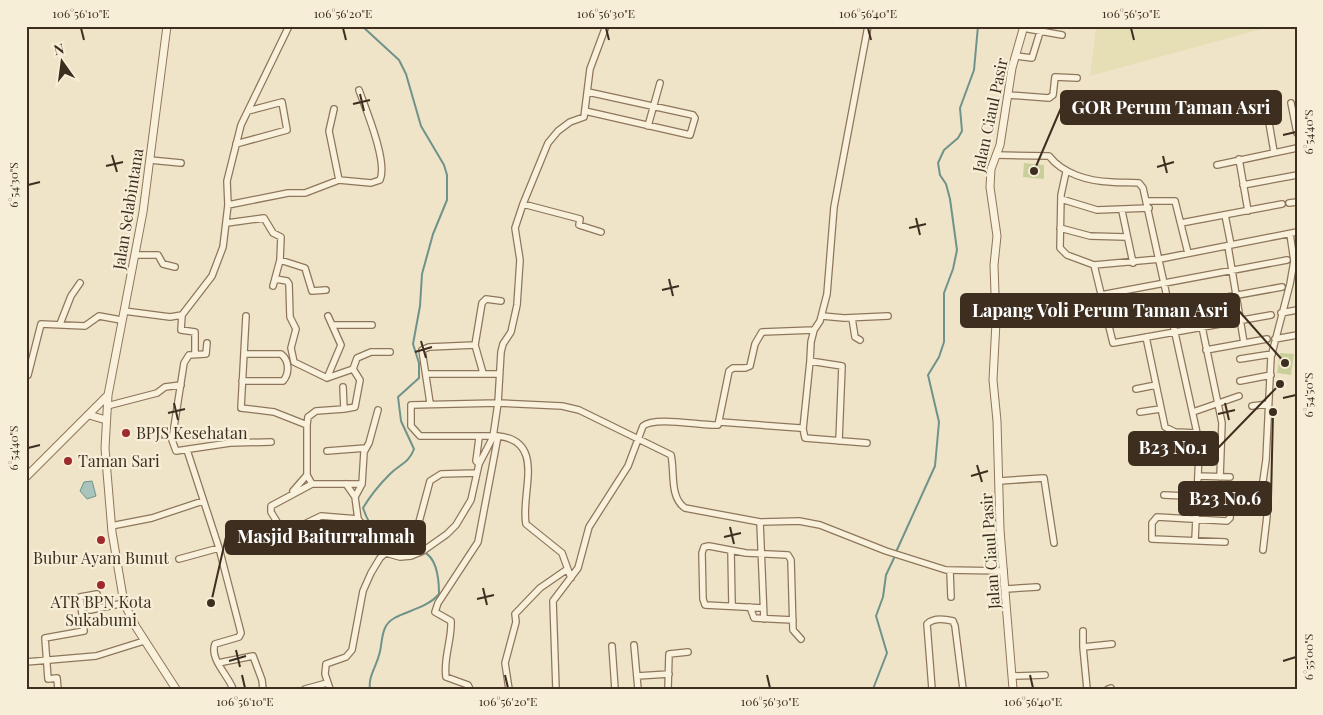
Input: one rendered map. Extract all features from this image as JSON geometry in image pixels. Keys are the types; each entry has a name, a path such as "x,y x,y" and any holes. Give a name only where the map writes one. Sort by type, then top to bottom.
{"street":[{"name":"Jalan Selabintana","path":"167,26 150,160 135,255 108,395 105,470 111,526 124,603 144,641 176,689"},
{"path":"195,354 195,332 181,330 182,315 214,271 226,240 227,181 236,144 248,111 289,26"},
{"path":"470,689 468,685 446,677 444,666 451,640 451,621 435,612 438,603 478,542 495,437 503,344 511,332 517,305 520,260 515,228 548,143 558,131 570,122 584,117 590,69 606,26"},
{"path":"867,443 805,438 803,429 811,342 814,330 822,316 832,256 834,207 868,26"},
{"path":"1024,27 1040,32 1062,35"},
{"name":"Jalan Ciaul Pasir","path":"1013,689 1000,530 993,380 996,329 994,265 997,236 990,187 991,169 1000,144 1012,68 1024,27"},
{"path":"1016,56 1032,58 1040,32"},
{"path":"1008,95 1049,98 1053,95 1055,76 1077,78"},
{"path":"648,126 660,83"},
{"path":"228,205 288,193 305,193 339,180 371,184 380,180 382,176 379,155 359,90"},
{"path":"585,111 688,135 692,132 694,115 588,92"},
{"path":"236,144 288,130 282,102 248,111"},
{"path":"1291,103 1297,133"},
{"path":"334,110 329,131 339,180"},
{"path":"1267,111 1274,152"},
{"path":"1217,164 1239,158 1297,148"},
{"path":"996,154 1049,156 1054,164 1066,172 1099,181 1139,184 1143,188 1194,412 1197,433 1198,476 1195,540"},
{"path":"1239,158 1248,211"},
{"path":"150,160 181,163"},
{"path":"1066,172 1061,199 1061,251 1094,265 1160,259 1297,232"},
{"path":"1243,185 1297,175"},
{"path":"1061,199 1097,210 1122,211 1149,208"},
{"path":"1147,201 1175,201 1188,253"},
{"path":"1290,203 1297,202"},
{"path":"523,204 570,215 580,219 579,225 602,232"},
{"path":"1181,223 1282,204"},
{"path":"1122,211 1126,236 1134,262"},
{"path":"1225,215 1244,343"},
{"path":"227,223 260,218 266,220 272,233 282,239 280,260 273,286"},
{"path":"1060,228 1090,236 1126,236"},
{"path":"1262,550 1267,516 1263,481 1266,460 1272,354 1282,313 1294,284 1294,261 1290,234"},
{"path":"135,255 158,255 163,264 175,267"},
{"path":"280,260 306,268 312,291 326,290"},
{"path":"1101,295 1287,260"},
{"path":"1094,265 1113,343 1270,315"},
{"path":"276,279 287,281 289,284 290,317 296,329 291,348 292,359 298,365 327,378 353,369"},
{"path":"60,324 71,296 80,282"},
{"path":"1106,319 1282,286"},
{"path":"483,373 475,345 483,300 501,301"},
{"path":"1282,313 1297,310"},
{"path":"124,311 170,317 182,315"},
{"path":"28,375 42,324 86,326 99,316 122,320"},
{"path":"246,316 240,406 243,409 274,412 307,425"},
{"path":"327,378 341,344 328,316"},
{"path":"822,316 852,318 888,316"},
{"path":"852,318 855,337 860,340"},
{"path":"332,325 372,325"},
{"path":"1202,327 1218,402 1222,433 1220,477"},
{"path":"556,689 553,605 556,596 578,568 590,527 628,466 638,439 647,423 686,422 717,426 720,422 729,372 733,368 747,368 750,366 762,332 814,330"},
{"path":"1275,339 1297,335"},
{"path":"1146,337 1160,409 1167,429 1175,432 1197,433"},
{"path":"1206,350 1267,339"},
{"path":"207,343 206,354 189,355 185,360 172,440 176,450 230,443 271,442"},
{"path":"430,403 427,374 421,352 423,348 475,345"},
{"path":"312,484 307,475 308,417 316,411 355,407 360,382 353,369 357,358 371,352 390,352"},
{"path":"242,381 283,381 287,369 286,358 281,354 244,354"},
{"path":"1240,360 1272,354"},
{"path":"810,362 842,366 839,441"},
{"path":"427,374 499,374"},
{"path":"1240,381 1271,375"},
{"path":"107,406 156,393 165,387 181,385"},
{"path":"1136,389 1156,385"},
{"path":"343,387 344,409"},
{"path":"26,477 108,395"},
{"path":"1194,412 1239,396"},
{"path":"571,578 566,570 562,553 526,524 528,480 525,452 517,442 495,437 479,438 416,434 411,426 410,408 414,404 498,403 562,406 579,410 672,454 675,496 680,504 690,509 760,522 799,522 820,525 886,551 950,571 1004,571"},
{"path":"1252,406 1268,404"},
{"path":"1140,412 1160,409"},
{"path":"355,497 362,484 362,458 378,410"},
{"path":"89,415 106,420"},
{"path":"720,422 803,429"},
{"path":"346,484 355,497 358,519 386,553 400,557 421,552 456,526 471,500 479,464 495,437"},
{"path":"479,438 476,461 479,464"},
{"path":"327,450 366,448"},
{"path":"187,450 219,548 241,634 234,639 215,644 214,648 218,662 233,689"},
{"path":"305,689 329,686 324,670 326,664 346,657 352,650 367,580 375,565 419,522 432,478 445,474 477,473"},
{"path":"292,493 307,475"},
{"path":"1198,476 1230,477"},
{"path":"999,481 1044,478 1054,543"},
{"path":"358,519 321,516 285,532 270,508 292,493 312,484 362,484"},
{"path":"1164,494 1230,498 1231,516 1227,520 1157,517 1153,519 1151,537 1155,540 1225,542"},
{"path":"111,526 152,518 204,501"},
{"path":"760,522 764,619"},
{"path":"763,608 732,605 707,606 704,603 702,553 707,546 761,554 787,554 790,558 793,630 801,638"},
{"path":"179,559 219,548"},
{"path":"732,551 732,605"},
{"path":"509,689 505,663 516,622 514,614 540,588 566,570"},
{"path":"950,571 951,597"},
{"path":"1006,589 1037,586"},
{"path":"58,689 57,678 48,679 46,637 84,631 80,597 97,594"},
{"path":"90,610 124,603"},
{"path":"750,607 753,618 793,620"},
{"path":"932,689 927,624 933,620 953,621 963,689"},
{"path":"1083,631 1087,689"},
{"path":"26,662 96,656 144,641"},
{"path":"1083,647 1112,644"},
{"path":"634,645 638,689"},
{"path":"612,646 614,689"},
{"path":"668,689 669,654 688,652"},
{"path":"218,662 253,656 262,680 263,689"},
{"path":"637,676 669,674"},
{"path":"1012,676 1045,675"}],"shaded area":[{"path":"1083,26 1273,26 1090,76 1096,29"}],"green space":[{"path":"1024,163 1044,165 1044,179 1023,177"},
{"path":"1280,353 1294,354 1291,375 1277,373"}],"water":[{"path":"92,481 96,496 87,499 80,491 84,482"}],"waterway":[{"path":"362,26 399,60 406,74 421,126 444,165 447,175 447,200 433,234 422,274 420,306 413,344 419,363 419,378 398,397 401,421 414,449 407,460 378,486 363,508 368,520 379,534 420,550"},
{"path":"896,552 935,466 939,422 928,375 939,357 944,342 944,293 953,269 957,250 950,199 946,184 940,175 938,163 944,150 958,138 962,131 960,108 974,70 978,26"},
{"path":"370,689 371,676 378,659 384,631 389,622 425,605 439,594 435,565 429,555 424,552"},
{"path":"873,689 887,653 876,616 883,597 886,575 895,556"}],"place":[{"name":"GOR Perum Taman Asri","path":"1034,171"},
{"name":"Lapang Voli Perum Taman Asri","path":"1285,363"},
{"name":"B23 No.1","path":"1280,384"},
{"name":"B23 No.6","path":"1273,412"},
{"name":"BPJS Kesehatan","path":"126,433"},
{"name":"Taman Sari","path":"68,461"},
{"name":"Bubur Ayam Bunut","path":"101,540"},
{"name":"ATR BPN Kota Sukabumi","path":"101,585"},
{"name":"Masjid Baiturrahmah","path":"211,603"}]}
